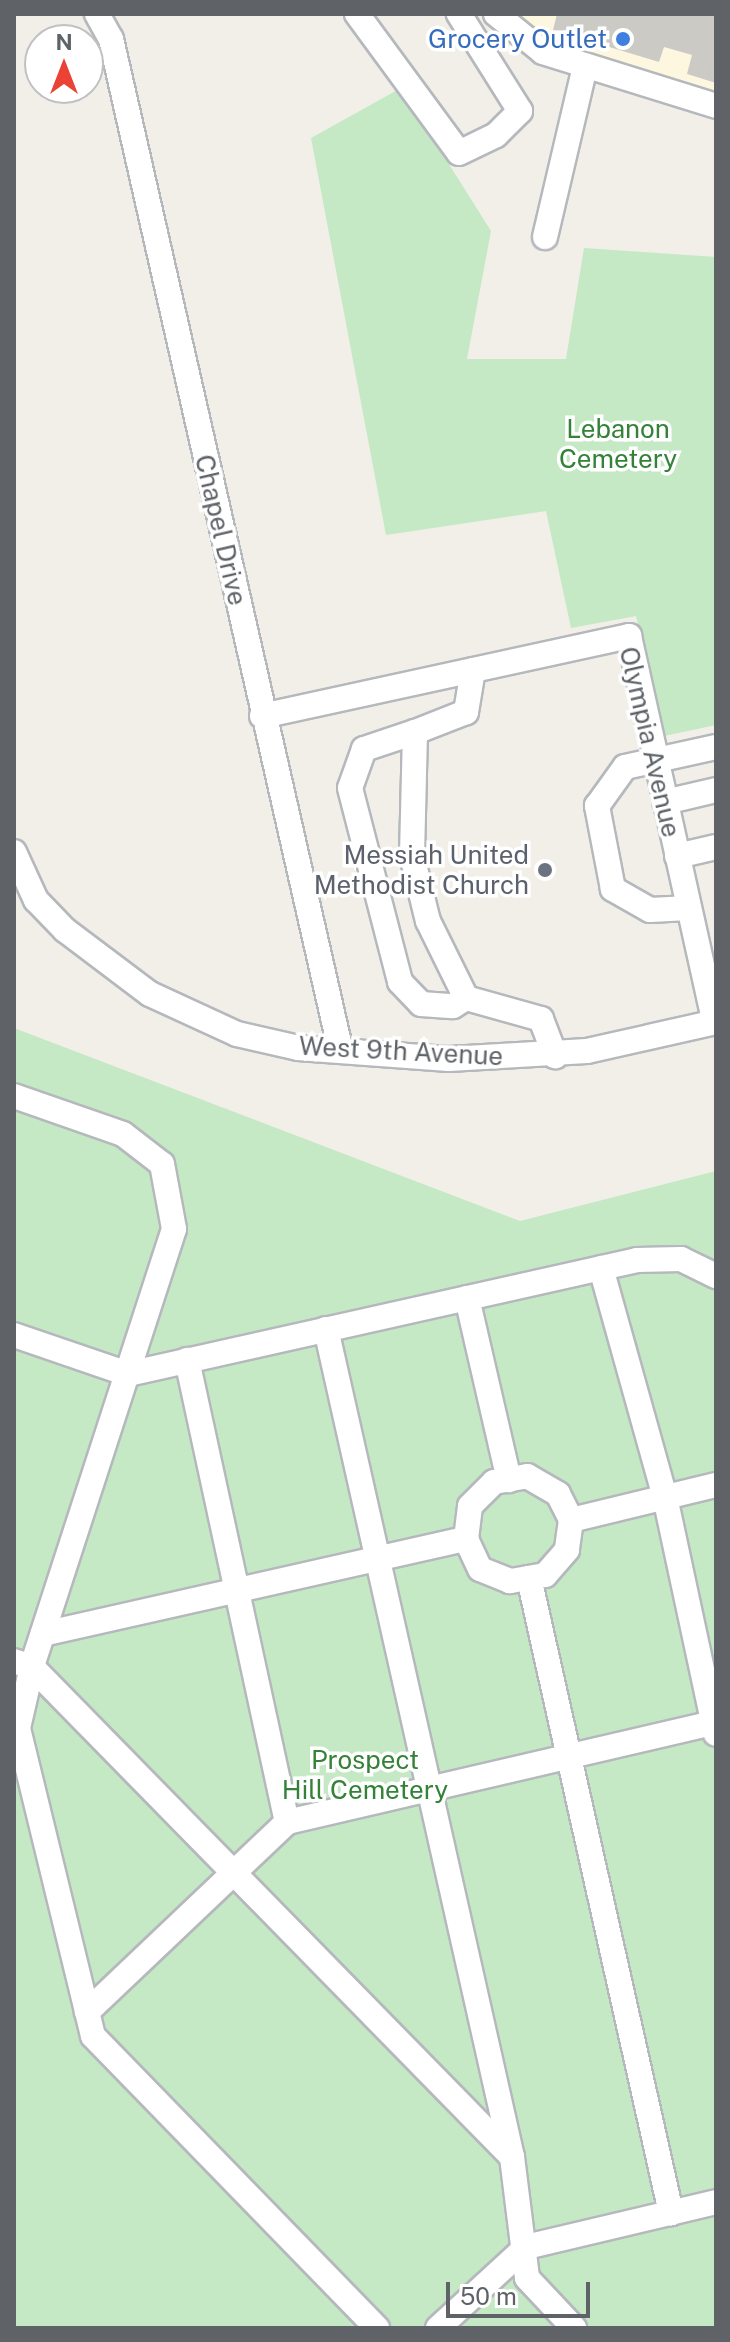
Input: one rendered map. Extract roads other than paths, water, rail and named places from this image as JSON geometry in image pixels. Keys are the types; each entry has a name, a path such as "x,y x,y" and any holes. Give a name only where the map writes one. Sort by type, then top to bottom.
{"street":[{"name":"Chapel Drive","path":"97,14 111,39 262,716 340,1048"},
{"path":"357,14 450,149 472,152 520,111 459,14"},
{"path":"496,14 543,52 716,106"},
{"path":"545,237 585,66"},
{"name":"Olympia Avenue","path":"262,716 629,636 715,1022"},
{"path":"473,670 466,712 364,749 350,788 400,982 421,1004 453,1006 466,998 541,1019 555,1056"},
{"path":"415,732 412,856 428,921 466,998"},
{"path":"689,908 629,904 613,889 596,825 607,783 625,767 716,747"},
{"path":"665,802 716,790"},
{"path":"677,856 716,847"},
{"name":"West 9th Avenue","path":"14,852 36,900 65,930 150,994 237,1034 298,1048 340,1048 449,1059 555,1056 715,1022"},
{"path":"14,1096 123,1134 162,1164 174,1229 43,1634 23,1664 18,1728 93,2036 377,2328"},
{"path":"14,1335 128,1374 601,1268 681,1259 716,1276"},
{"path":"87,2012 287,1822 569,1756 715,1726 665,1497 601,1268"},
{"path":"467,1298 509,1480"},
{"path":"326,1329 512,2157 526,2247 527,2278 574,2328"},
{"path":"187,1360 287,1822"},
{"path":"527,1476 558,1494 571,1520 567,1550 545,1575 510,1581 480,1569 466,1539 470,1506 494,1482 509,1480 527,1476"},
{"path":"571,1520 716,1485"},
{"path":"43,1634 466,1539"},
{"path":"529,1578 671,2213"},
{"path":"23,1664 235,1874 512,2157"},
{"path":"438,2328 526,2247 716,2202"}],"place":[{"name":"Grocery Outlet","path":"623,39"},
{"name":"Messiah United Methodist Church","path":"545,870"}],"park label":[{"name":"Lebanon Cemetery","path":"618,444"},
{"name":"Prospect Hill Cemetery","path":"365,1775"}]}
